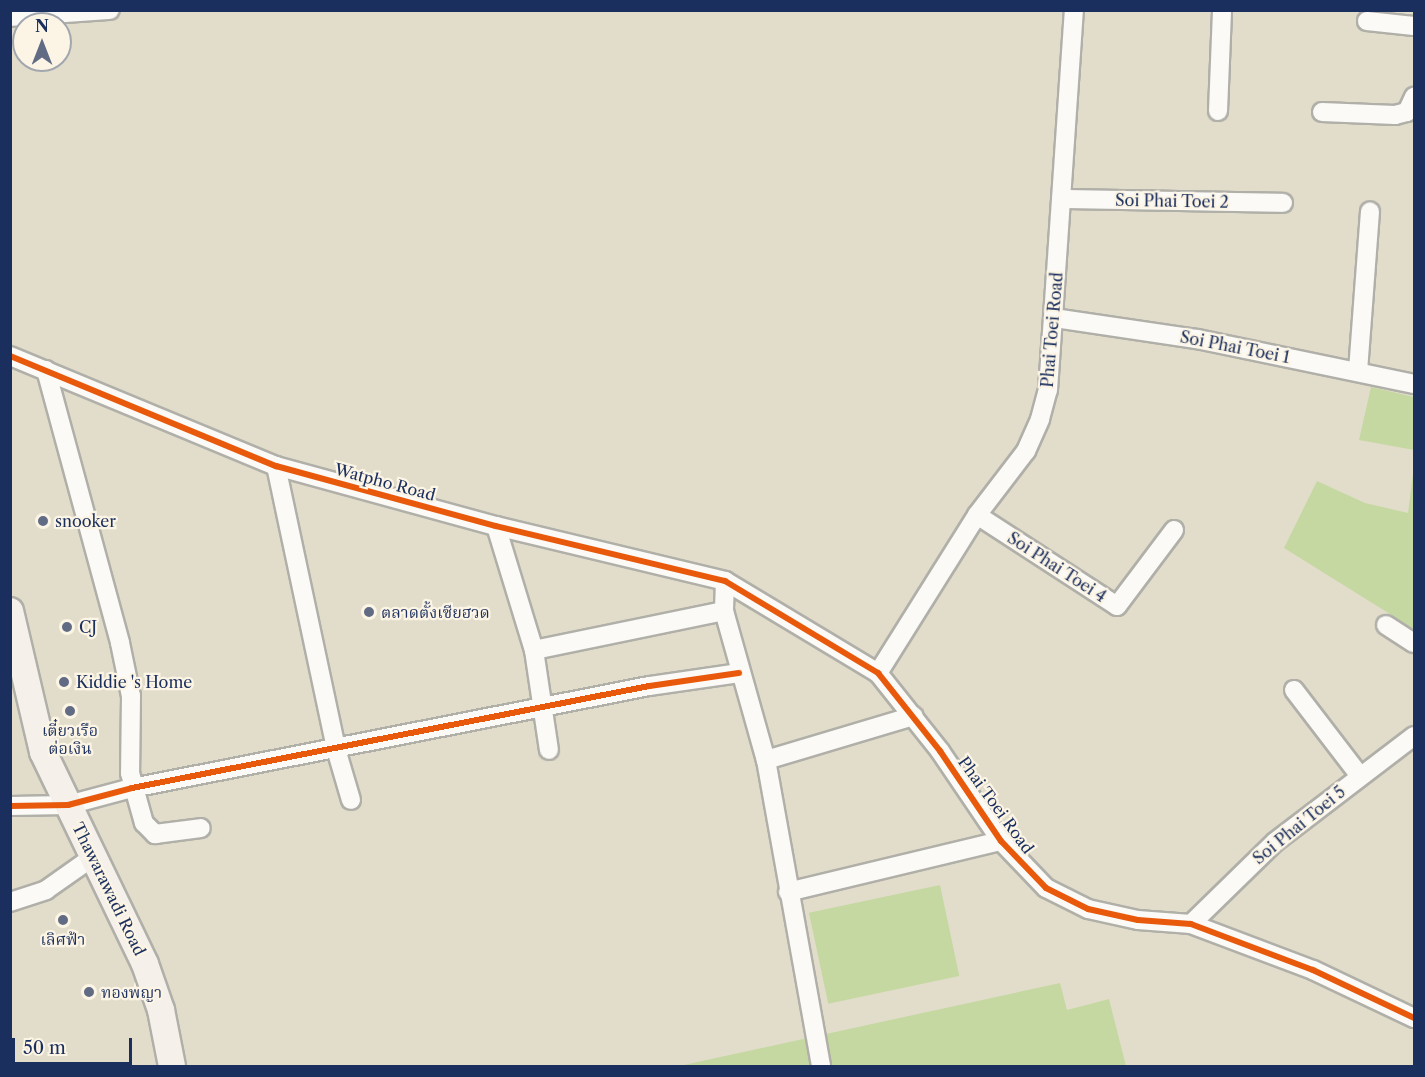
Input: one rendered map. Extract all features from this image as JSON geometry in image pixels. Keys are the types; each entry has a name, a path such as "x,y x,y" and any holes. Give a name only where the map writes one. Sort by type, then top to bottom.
{"street":[{"path":"10,17 110,10"},
{"name":"Phai Toei Road","path":"878,673 977,515 1026,451 1040,419 1048,390 1054,318 1074,10"},
{"path":"1218,111 1222,10"},
{"path":"1367,21 1414,26"},
{"path":"1322,112 1395,115 1407,112 1414,97"},
{"name":"Soi Phai Toei 2","path":"1061,199 1283,203"},
{"path":"1358,371 1370,211"},
{"name":"Soi Phai Toei 1","path":"1054,318 1197,339 1414,384"},
{"name":"Watpho Road","path":"10,356 276,466 496,526 725,581 764,602"},
{"path":"46,370 108,592 131,696 132,788 148,831 169,835 201,828"},
{"path":"276,466 336,749 351,800"},
{"name":"Soi Phai Toei 4","path":"977,515 1117,606 1174,530"},
{"path":"496,526 534,650 549,750"},
{"path":"725,581 724,611 739,673 766,760 821,1066"},
{"name":"Phai Toei Road","path":"764,602 878,673 914,716 1001,841 1030,876 1066,901 1138,920 1191,924 1313,970 1414,1018"},
{"name":"Thawarawadi Road","path":"10,611 32,715 43,752 145,964 161,1010 172,1066"},
{"path":"534,650 724,611"},
{"path":"1386,625 1414,643"},
{"path":"10,806 68,805 132,788 544,707 739,673"},
{"path":"1294,690 1359,776"},
{"path":"766,760 914,716"},
{"name":"Soi Phai Toei 5","path":"1191,924 1275,842 1414,736"},
{"path":"788,892 1001,841"},
{"path":"10,902 46,890 93,857"}],"green space":[{"path":"1371,387 1414,397 1414,450 1359,440"},
{"path":"1414,466 1414,629 1284,548 1317,481 1365,503 1408,513"},
{"path":"940,885 959,976 828,1004 809,913"},
{"path":"1060,983 1067,1010 1109,999 1126,1066 679,1066"}],"cycle path":[{"path":"10,356 276,466 496,526 725,581 878,673 940,751 1001,841 1046,888 1088,909 1138,920 1191,924 1313,970 1414,1018"},
{"path":"10,806 68,805 132,788 649,686 739,673"}],"place":[{"name":"snooker","path":"43,521"},
{"name":"ตลาดตั้งเซียฮวด","path":"369,612"},
{"name":"CJ","path":"67,627"},
{"name":"Kiddie 's Home","path":"64,682"},
{"name":"เตี๋ยวเรือ ต่อเงิน","path":"70,711"},
{"name":"เลิศฟ้า","path":"63,920"},
{"name":"ทองพญา","path":"89,992"}]}
